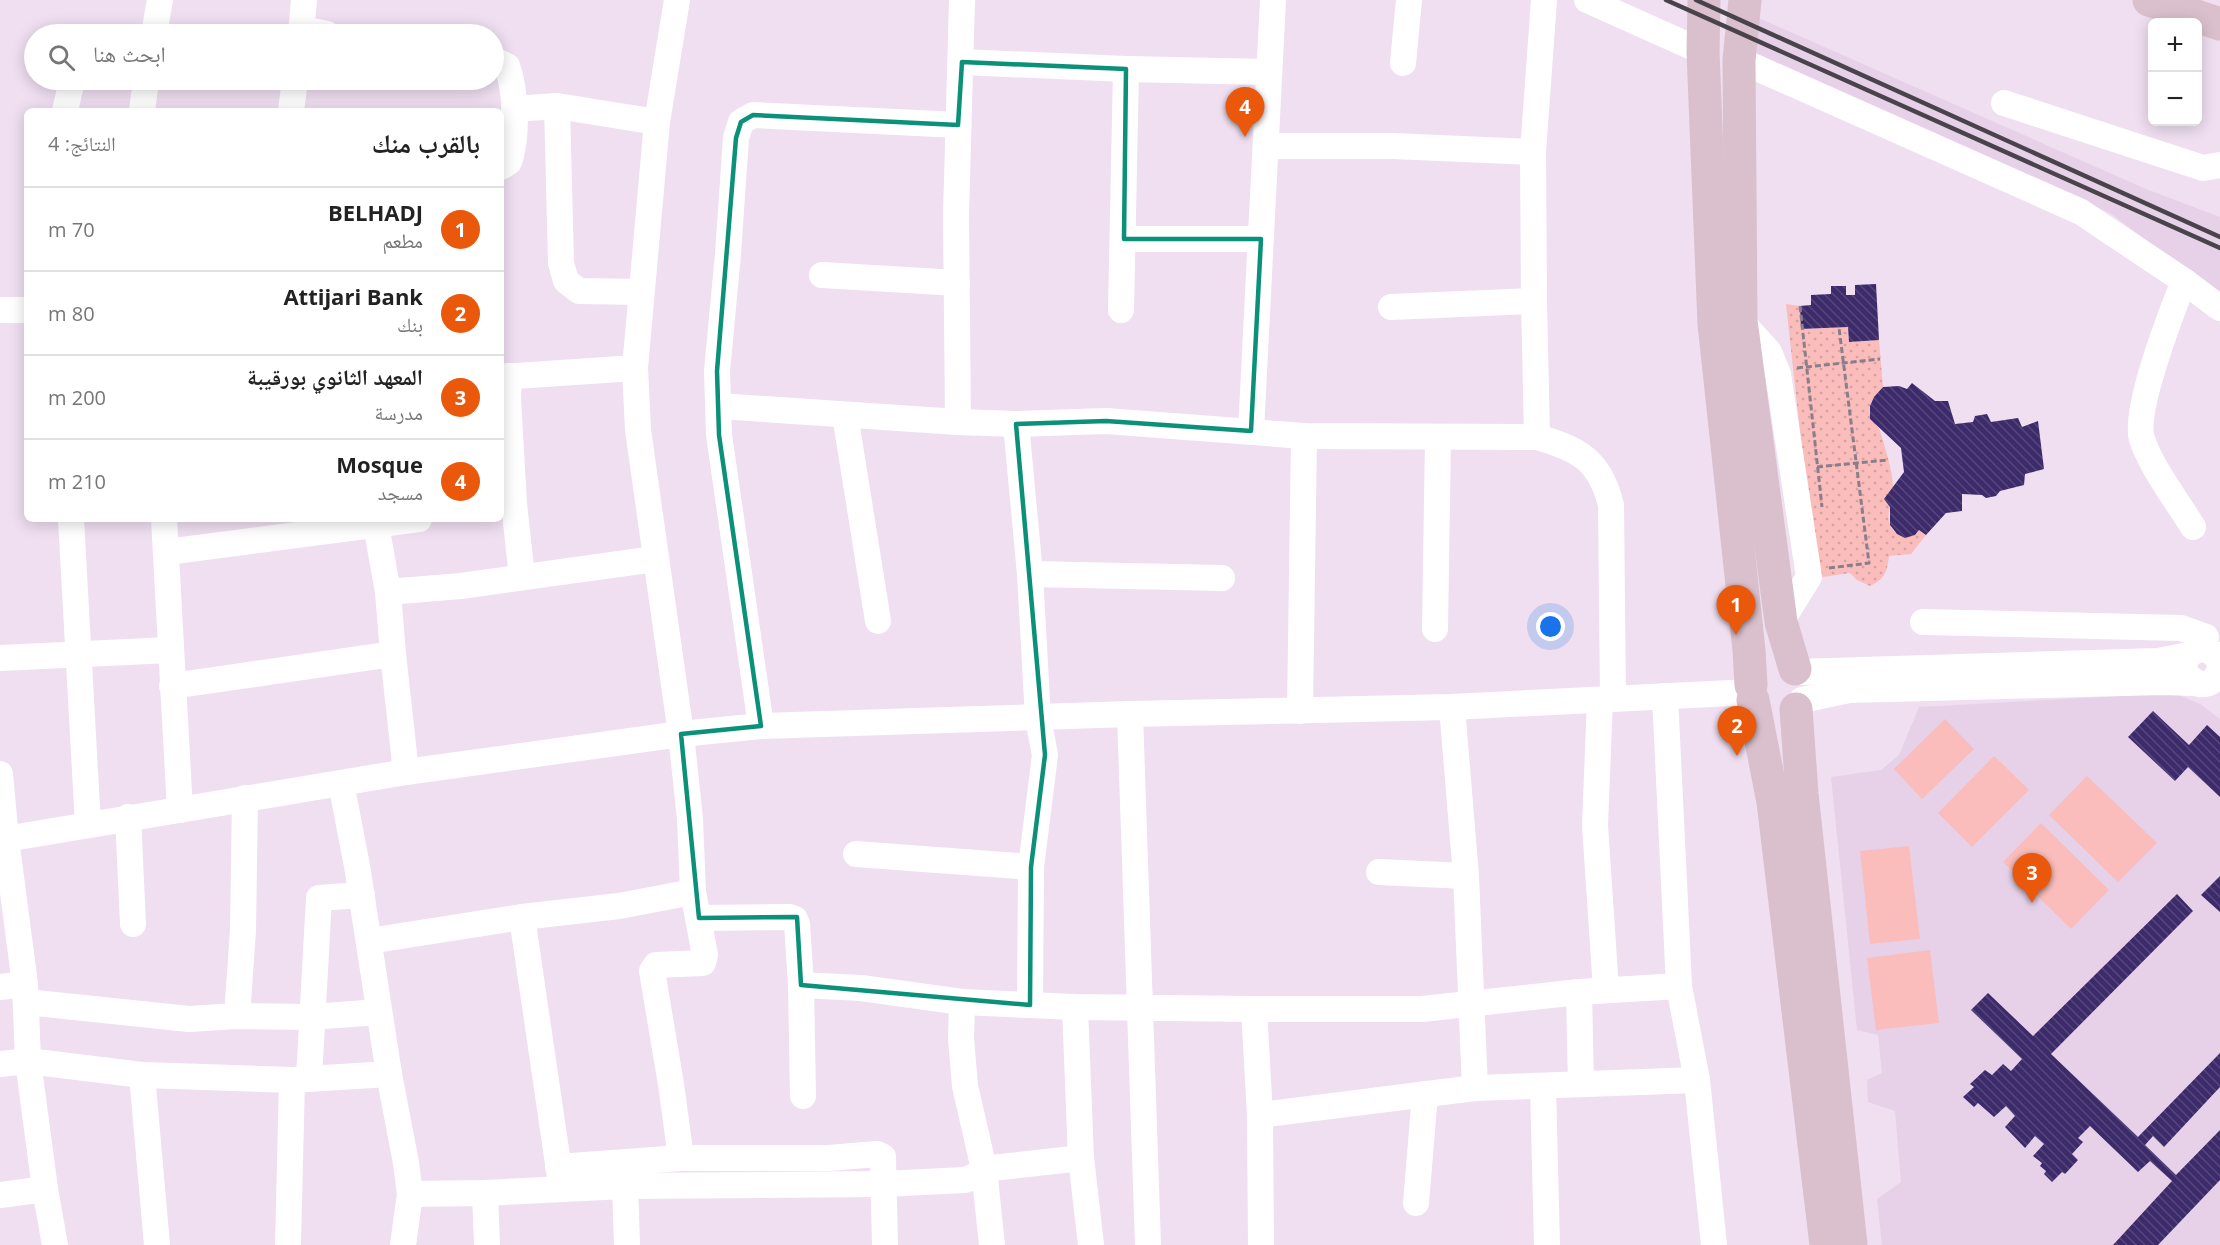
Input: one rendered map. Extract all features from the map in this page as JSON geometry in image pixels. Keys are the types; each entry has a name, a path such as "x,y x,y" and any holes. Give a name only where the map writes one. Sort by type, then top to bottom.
{"main road":[{"path":"2149,0 2220,24"},
{"path":"1744,2 1740,55 1741,321 1782,622 1797,688 1803,806 1851,1245"},
{"path":"1704,26 1714,324 1749,650 1751,692 1773,802 1826,1245"},
{"path":"1772,663 1788,665 1797,688 1789,714 1772,716 1764,713 1751,692 1758,670 1772,663"}],"street":[{"path":"156,24 160,0"},
{"path":"302,24 304,0"},
{"path":"676,0 657,122 635,368 638,430 681,734 690,819 693,892 705,955 703,963 656,965 652,971 681,1158"},
{"path":"958,422 956,215 962,0"},
{"path":"1251,431 1273,0"},
{"path":"1403,63 1409,0"},
{"path":"1537,437 1533,152 1544,0"},
{"path":"1587,0 1704,26"},
{"path":"1740,55 2081,212 2220,308"},
{"path":"962,62 1268,72"},
{"path":"504,65 507,66 514,109 513,152 509,162 504,165"},
{"path":"1121,310 1126,69"},
{"path":"66,108 70,90"},
{"path":"142,108 145,90"},
{"path":"291,108 294,90"},
{"path":"2004,104 2203,168 2220,165"},
{"path":"514,109 557,106 657,122"},
{"path":"557,106 561,263 566,281 579,291 641,292"},
{"path":"761,726 719,435 717,371 736,138 741,122 753,116 958,124"},
{"path":"1266,146 1394,146 1533,152"},
{"path":"1124,238 1261,239"},
{"path":"822,275 957,283"},
{"path":"2184,281 2161,344 2142,413 2141,437 2150,457 2193,527"},
{"path":"1392,307 1534,301"},
{"path":"0,310 24,310"},
{"path":"522,577 508,506 506,449 508,399 505,377 635,368"},
{"path":"719,406 958,422 1016,424 1106,421 1304,436 1537,437 1565,444 1584,456 1601,474 1611,505 1607,700 1595,825 1606,990"},
{"path":"845,415 878,621"},
{"path":"1016,424 1030,574 1038,718 1045,755 1031,867 1030,1005"},
{"path":"1300,711 1304,436"},
{"path":"1435,628 1438,436"},
{"path":"71,522 88,825"},
{"path":"164,522 180,810"},
{"path":"166,552 300,527 376,525 398,522"},
{"path":"376,525 388,592 406,772"},
{"path":"388,592 461,586 655,559"},
{"path":"1030,574 1222,578"},
{"path":"1797,688 1849,690 2163,682 2197,684 2210,683 2218,676 2220,669 2217,657 2208,650 2203,642 2181,628 1923,622"},
{"path":"1797,688 2158,661 2203,642"},
{"path":"2203,642 2186,660 2185,671 2191,681 2220,700"},
{"path":"0,658 170,650"},
{"path":"172,686 393,654"},
{"path":"3,840 128,817 406,772 681,734 761,726 1130,714 1452,707 1751,692"},
{"path":"1665,696 1679,986 1696,1080 1714,1245"},
{"path":"1452,707 1466,876 1475,1089"},
{"path":"1130,714 1148,1245"},
{"path":"0,774 3,840 17,991 55,1245"},
{"path":"341,783 362,895 410,1194 403,1245"},
{"path":"237,1016 243,930 245,798"},
{"path":"128,817 133,924"},
{"path":"856,854 1031,867"},
{"path":"1380,872 1466,876"},
{"path":"369,941 522,917 619,906 693,892"},
{"path":"288,1245 300,1079 311,1017 319,898 362,895"},
{"path":"522,917 560,1178"},
{"path":"699,918 789,917 795,920 801,966 803,1096"},
{"path":"801,985 861,988 962,1002 1254,1009 1422,1009 1579,992 1679,986"},
{"path":"17,991 189,1018 311,1017 379,1012"},
{"path":"1579,992 1581,1084"},
{"path":"962,1002 961,1038 964,1086 984,1169 992,1245"},
{"path":"1075,1006 1081,1158 1091,1245"},
{"path":"1254,1009 1260,1115 1261,1245"},
{"path":"0,1064 28,1061 142,1075 300,1079 389,1074"},
{"path":"142,1075 157,1245"},
{"path":"1260,1115 1475,1089 1696,1080"},
{"path":"1543,1086 1547,1245"},
{"path":"1416,1203 1425,1094"},
{"path":"410,1194 485,1193 681,1158 830,1158 877,1154 883,1157 885,1245"},
{"path":"560,1178 626,1186 883,1184 965,1180 973,1178 984,1169 1081,1158"},
{"path":"626,1186 627,1245"},
{"path":"0,1195 45,1189"},
{"path":"485,1193 487,1245"}],"path":[{"path":"1800,306 1823,512"},
{"path":"1822,568 1869,563 1839,328"},
{"path":"1793,369 1880,359"},
{"path":"1811,468 1887,460"}],"highlighted area":[{"path":"962,62 1126,69 1124,239 1261,239 1251,431 1106,421 1016,424 1045,755 1031,867 1030,1005 801,985 797,917 699,918 681,734 761,726 719,435 717,371 736,138 741,122 753,115 958,125"}],"shaded area":[{"path":"1754,16 2146,189 2220,217 2220,295 2110,213 1752,52"},
{"path":"1786,304 1800,306 1802,329 1848,327 1849,342 1879,340 1883,387 1875,396 1869,410 1879,428 1891,472 1893,491 1889,522 1893,530 1902,536 1915,535 1919,530 1926,535 1911,554 1889,556 1884,574 1879,581 1870,586 1857,580 1850,573 1816,578"},
{"path":"2157,694 2179,695 2200,704 2220,719 2220,1245 1882,1245 1877,1199 1901,1182 1895,1111 1868,1102 1867,1080 1882,1073 1878,1035 1857,1030 1831,777 1881,770 1899,755 1919,707"},
{"path":"1945,719 1974,749 1922,799 1894,769"},
{"path":"1994,756 2029,790 1972,847 1938,813"},
{"path":"2087,776 2157,843 2118,882 2049,815"},
{"path":"2041,823 2109,890 2071,929 2003,862"},
{"path":"1909,846 1920,939 1870,944 1860,851"},
{"path":"1930,950 1939,1023 1876,1030 1867,958"}],"building":[{"path":"1876,284 1879,340 1849,342 1848,327 1801,329 1800,306 1811,305 1811,295 1831,294 1831,286 1846,286 1846,295 1855,295 1855,285"},
{"path":"1912,383 1935,401 1948,401 1955,424 1973,422 1975,416 1987,414 1991,422 2018,418 2022,427 2038,421 2044,469 2025,474 2024,485 2000,491 1996,496 1986,498 1982,495 1962,494 1962,511 1946,513 1926,535 1919,530 1915,535 1905,538 1897,534 1890,525 1890,507 1884,499 1904,472 1901,448 1870,419 1870,406 1883,387 1899,386 1907,389"},
{"path":"2153,711 2189,745 2207,725 2220,737 2220,797 2188,767 2175,781 2128,737"},
{"path":"2220,876 2220,912 2201,895"},
{"path":"2177,894 2193,911 2051,1054 2138,1137 2220,1053 2220,1087 2164,1147 2153,1136 2145,1145 2176,1175 2220,1130 2220,1180 2158,1245 2113,1245 2172,1181 2150,1161 2138,1172 2090,1126 2078,1138 2083,1142 2072,1154 2078,1160 2065,1174 2062,1172 2052,1182 2044,1174 2046,1171 2040,1166 2042,1163 2033,1156 2044,1144 2035,1136 2025,1148 2005,1127 2015,1116 2006,1106 1994,1117 1978,1103 1974,1107 1963,1097 1974,1087 1970,1084 1985,1070 1992,1075 2003,1064 2011,1071 2022,1059 1971,1010 1988,993 2033,1036"}],"railway":[{"path":"1666,0 2220,248"},
{"path":"1696,0 2220,237"}],"place":[{"name":"Mosque","path":"1245,137"},
{"name":"BELHADJ","path":"1736,635"},
{"name":"Attijari Bank","path":"1737,756"},
{"name":"المعهد الثانوي بورقيبة","path":"2032,903"}]}
